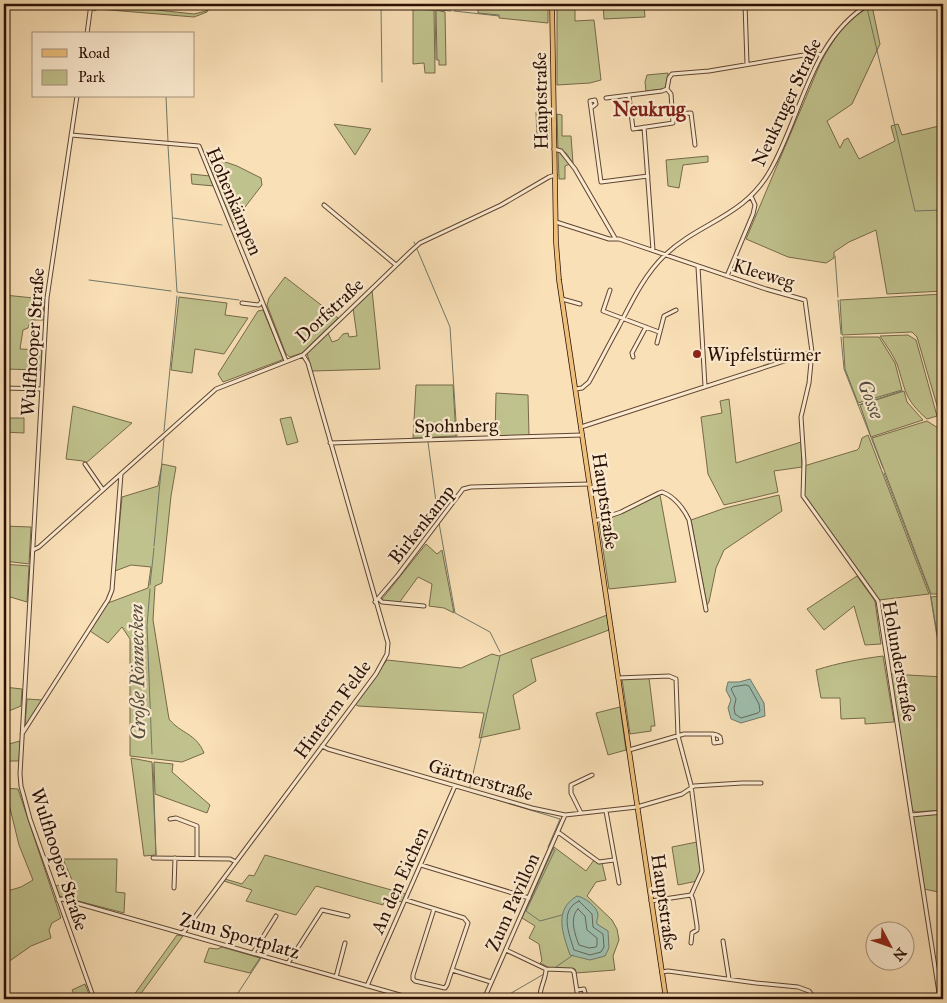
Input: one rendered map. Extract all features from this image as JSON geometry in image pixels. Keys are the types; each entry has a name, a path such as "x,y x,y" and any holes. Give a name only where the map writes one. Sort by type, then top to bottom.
{"main road":[{"name":"Hauptstraße","path":"552,4 556,222 562,299 666,999"}],"street":[{"path":"87,32 92,4"},
{"path":"744,4 746,64"},
{"name":"Neukruger Straße","path":"576,389 582,388 589,382 648,275 665,255 682,241 738,208 762,184 776,158 821,55 843,24 868,4"},
{"path":"629,96 633,129 673,123 671,94 667,89 669,78 672,74 694,73 816,53 821,55"},
{"path":"606,98 667,89"},
{"name":"Wulfhooper Straße","path":"77,98 47,298 22,734 21,786 30,819 94,999"},
{"path":"591,108 601,182 648,176"},
{"path":"673,114 691,113 695,145"},
{"path":"644,127 653,250"},
{"name":"Hohenkämpen","path":"71,135 199,146 286,361"},
{"path":"554,149 561,151 575,169 615,238"},
{"name":"Dorfstraße","path":"32,550 39,547 216,389 303,355 411,250 429,238 501,205 549,176 555,175"},
{"path":"727,276 753,214 755,205 751,196"},
{"path":"324,205 396,265"},
{"name":"Kleeweg","path":"556,222 609,238 615,238 698,267 805,300 812,352"},
{"path":"698,267 706,386"},
{"path":"610,290 603,311 659,332"},
{"path":"562,299 580,304"},
{"path":"242,303 259,305 262,301"},
{"path":"657,342 666,314 676,310"},
{"path":"632,357 632,353 646,327"},
{"path":"581,427 812,352"},
{"name":"Holunderstraße","path":"812,352 810,376 800,422 804,462 803,496 878,601 940,999"},
{"name":"Hinterm Felde","path":"183,933 376,674 387,654 388,643 377,600 308,363 303,355"},
{"path":"4,388 42,390"},
{"name":"Spohnberg","path":"330,443 582,435"},
{"path":"85,464 103,490"},
{"path":"22,734 108,600 112,590 121,474"},
{"name":"Birkenkamp","path":"377,600 463,489 471,487 590,484"},
{"path":"595,521 621,512 659,493 666,493 670,496 684,509 690,520 706,610"},
{"path":"377,600 424,606"},
{"path":"618,678 669,676 676,679 678,736 691,787 702,871 691,895 697,926 697,930 692,933 691,943"},
{"path":"629,750 684,734 713,734"},
{"name":"Gärtnerstraße","path":"322,746 328,750 565,816 637,807 682,794 691,787"},
{"path":"580,813 571,793 571,785 592,775"},
{"path":"691,787 761,783"},
{"name":"An den Eichen","path":"367,986 455,786"},
{"path":"606,811 619,883"},
{"path":"911,814 943,812"},
{"name":"Zum Pavillon","path":"484,999 565,816"},
{"path":"170,819 176,818 196,826 197,858"},
{"path":"558,832 600,862 614,860"},
{"path":"154,858 230,858 236,862"},
{"path":"174,888 176,882 175,858"},
{"path":"421,865 529,898"},
{"path":"651,901 691,895"},
{"name":"Zum Sportplatz","path":"58,900 62,899 414,999"},
{"path":"406,900 464,918 468,923 445,988 416,981 413,978 434,909"},
{"path":"288,963 322,910 348,916"},
{"path":"253,953 276,916"},
{"path":"723,941 729,979"},
{"path":"336,976 345,943"},
{"path":"506,950 546,969 572,970 577,990"},
{"path":"540,999 540,987 546,969"},
{"path":"452,970 491,982"},
{"path":"661,972 668,971 798,987 809,990 815,999"}],"green space":[{"path":"95,4 118,7 119,4 139,4 139,8 194,14 206,11 210,4 212,4 207,12 194,17 98,9 94,11"},
{"path":"478,4 548,4 548,23 499,18 499,15 478,13"},
{"path":"557,4 575,4 575,21 594,20 601,80 590,83 557,85"},
{"path":"603,4 644,4 645,17 604,19"},
{"path":"872,6 880,44 852,104 827,121 840,148 844,140 848,138 859,159 895,141 891,126 898,124 902,135 943,125 943,291 887,294 876,230 849,242 834,252 834,258 826,263 788,257 746,239 820,64 841,30 855,16"},
{"path":"413,9 434,10 435,73 425,73 424,63 413,64"},
{"path":"436,10 445,12 446,65 439,65 439,60 437,60"},
{"path":"668,73 664,89 646,91 645,82 647,75"},
{"path":"536,112 549,113 549,137 537,137"},
{"path":"557,114 562,115 562,136 571,136 573,163 566,153 558,149"},
{"path":"334,124 371,129 355,155"},
{"path":"558,151 570,164 565,166 565,179 559,179"},
{"path":"205,155 237,166 261,178 262,185 232,224"},
{"path":"708,156 708,162 683,165 679,188 668,186 666,160"},
{"path":"191,174 210,176 214,186 192,184"},
{"path":"285,277 338,318 302,353 290,357 286,354 267,305 269,298"},
{"path":"372,290 380,369 312,371 307,353 328,333 332,342 338,340 343,334 348,333 349,337 357,336 353,308"},
{"path":"943,294 943,426 917,337 912,332 842,335 840,300"},
{"path":"4,295 44,299 43,320 31,320 28,328 23,330 20,349 42,350 41,370 4,369"},
{"path":"179,297 227,303 225,315 248,318 224,354 195,349 192,373 171,370"},
{"path":"263,310 283,358 282,360 223,382 218,374 258,311"},
{"path":"908,335 916,340 937,416 927,419 910,400 904,388 897,364 880,336"},
{"path":"843,337 879,337 895,363 902,390 858,403 845,369"},
{"path":"416,385 453,385 456,436 413,438"},
{"path":"904,391 907,402 923,420 871,437 860,405"},
{"path":"496,393 528,395 529,436 495,436"},
{"path":"729,399 736,463 801,442 802,467 774,471 778,492 724,505 708,474 701,417 722,413 720,401"},
{"path":"73,406 132,423 86,463 66,459"},
{"path":"291,417 298,442 287,445 280,419"},
{"path":"4,418 24,418 24,433 4,432"},
{"path":"927,421 938,428 943,439 943,670 931,597 939,596 938,594 931,594 872,438"},
{"path":"868,435 929,594 879,600 804,495 804,466 857,450 862,438"},
{"path":"162,464 176,467 162,583 155,586 153,620 169,719 178,728 193,737 204,753 182,762 130,756 130,639 122,627 108,643 90,631 108,603 148,588 151,567 131,565 115,571 122,497 158,486"},
{"path":"660,495 676,582 609,589 599,523"},
{"path":"779,495 782,511 724,550 716,568 707,605 691,520 725,508"},
{"path":"4,526 31,527 29,564 4,561"},
{"path":"426,544 437,554 442,550 454,613 444,608 429,606 432,584 418,577 399,603 382,599"},
{"path":"4,564 29,566 27,602 7,596 9,587 4,586"},
{"path":"857,576 875,601 881,644 865,645 854,606 824,630 807,609"},
{"path":"607,615 609,630 531,659 536,681 513,695 520,729 479,738 484,713 358,706 355,704 387,660 461,668 492,654 499,656"},
{"path":"883,656 894,722 865,724 865,718 841,719 840,698 821,698 816,670"},
{"path":"891,674 943,677 943,810 915,812 912,809"},
{"path":"649,678 655,726 651,726 651,731 630,734 622,679"},
{"path":"4,687 22,689 21,706 4,713"},
{"path":"27,699 42,700 27,725 25,725"},
{"path":"620,707 626,750 608,755 596,713"},
{"path":"5,737 9,744 20,741 19,761 4,761"},
{"path":"131,758 152,762 156,855 144,856"},
{"path":"154,762 173,764 172,772 210,805 207,813 155,794"},
{"path":"4,788 18,789 61,918 52,923 49,930 51,938 31,946 4,965 4,892 21,887 33,880 19,845 8,800 4,800"},
{"path":"943,814 943,893 924,889 913,816"},
{"path":"697,842 701,872 697,881 678,885 672,847"},
{"path":"554,847 586,871 594,860 599,864 602,863 606,880 596,882 587,896 612,920 617,929 619,940 613,956 615,970 576,973 575,969 550,968 540,963 542,961 539,944 529,938 535,926 522,918"},
{"path":"265,855 406,894 402,902 385,897 383,905 316,886 296,915 246,901 252,890 224,881 225,879 242,884 249,875 254,876"},
{"path":"63,859 117,859 116,892 125,893 124,913 59,896 56,886 72,880"},
{"path":"177,935 183,936 137,999 131,999"},
{"path":"222,947 260,958 250,973 204,962 209,948 217,949"},
{"path":"85,984 91,999 65,999 74,994 72,990"}],"water":[{"path":"750,679 764,703 765,716 741,723 731,719 728,708 731,700 726,690 728,682"},
{"path":"577,896 587,900 593,906 598,915 597,924 608,931 609,948 605,956 590,960 570,955 563,931 562,915 565,908"}],"waterway":[{"path":"435,4 436,60"},
{"path":"382,82 381,5 451,11"},
{"path":"867,8 915,211 943,210"},
{"path":"454,11 499,16"},
{"path":"166,98 168,142"},
{"name":"Große Rönnecken","path":"168,146 177,292 239,300"},
{"path":"173,218 222,225"},
{"path":"417,249 450,327 457,437 427,438"},
{"name":"Gosse","path":"835,256 838,297"},
{"path":"89,280 171,291"},
{"name":"Große Rönnecken","path":"164,431 177,296"},
{"name":"Gosse","path":"838,300 841,334"},
{"name":"Gosse","path":"841,337 844,369 883,468"},
{"path":"858,405 902,391"},
{"name":"Große Rönnecken","path":"154,546 164,439"},
{"path":"428,442 438,517"},
{"name":"Gosse","path":"884,473 930,593 943,674"},
{"path":"439,523 455,613 490,632 500,652"},
{"name":"Große Rönnecken","path":"150,585 154,548"},
{"name":"Große Rönnecken","path":"150,589 147,626 152,754"},
{"path":"470,787 500,656"},
{"name":"Große Rönnecken","path":"153,764 154,792"},
{"path":"474,793 560,819 548,847"},
{"name":"Große Rönnecken","path":"154,794 156,855"},
{"path":"553,849 555,850 526,911 540,921 562,915"},
{"path":"556,967 573,955"},
{"name":"Große Rönnecken","path":"234,999 261,958"},
{"path":"501,999 544,974"}],"place":[{"name":"Wipfelstürmer","path":"697,354"}],"district":[{"name":"Neukrug","path":"649,109"}]}
